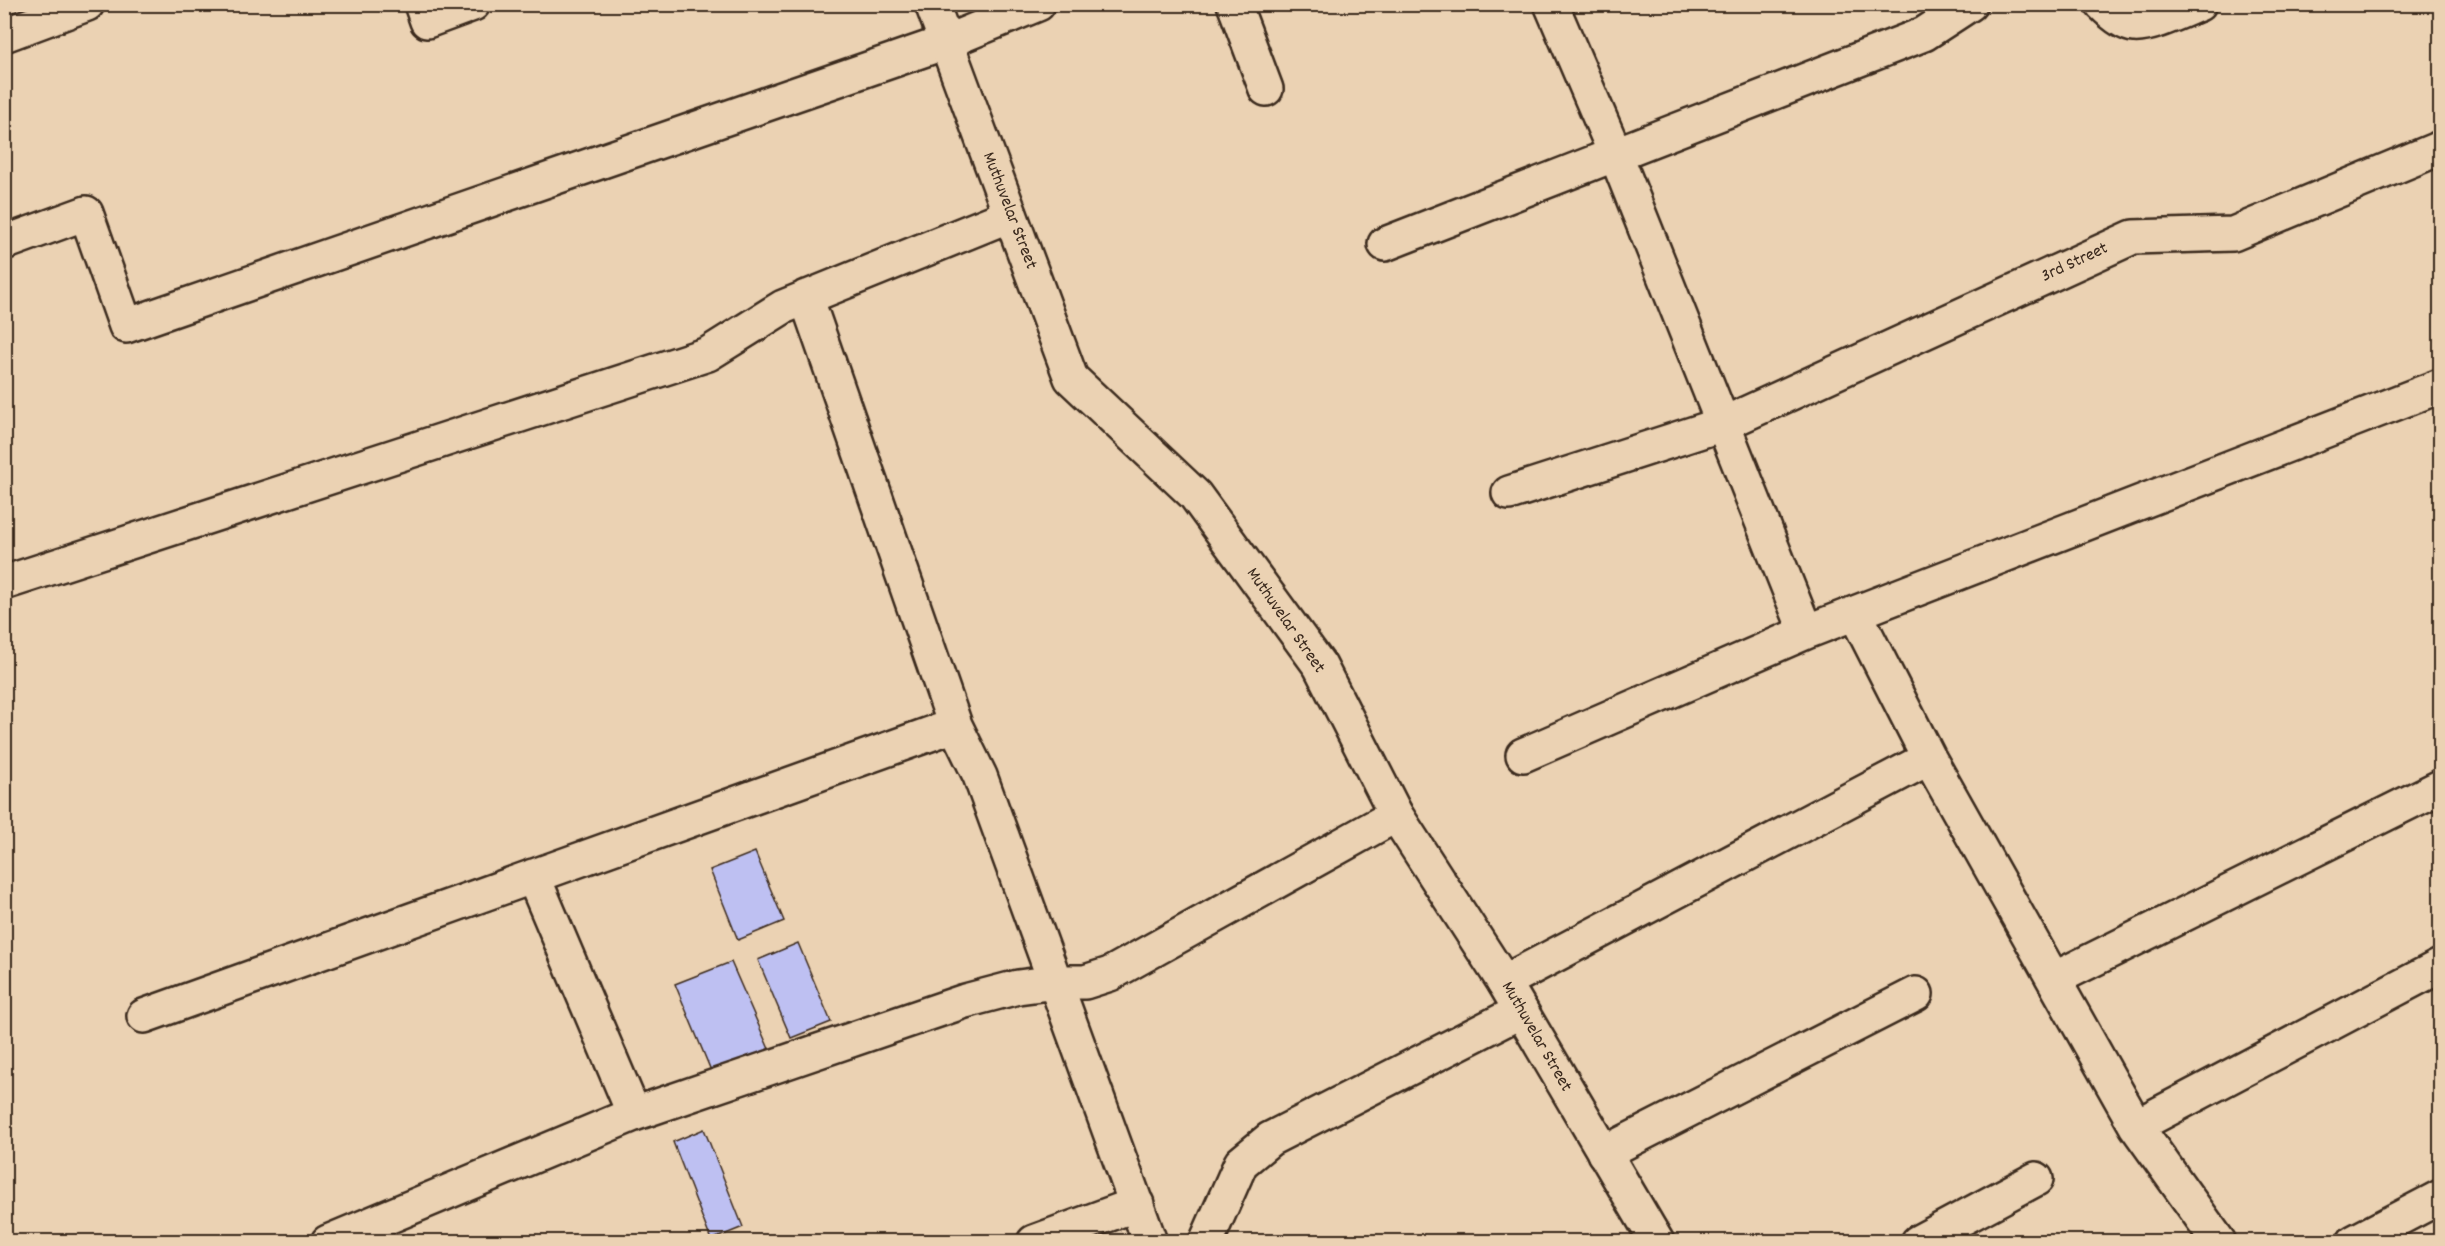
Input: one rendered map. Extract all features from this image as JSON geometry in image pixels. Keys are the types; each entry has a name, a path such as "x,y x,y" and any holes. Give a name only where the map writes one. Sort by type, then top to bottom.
{"street":[{"path":"4,35 87,4"},
{"path":"422,4 428,21 473,4"},
{"name":"Muthuvelar Street","path":"932,4 1071,378 1195,495 1320,666 1396,815 1504,982 1657,1242"},
{"path":"4,243 86,213 126,326 946,42 1038,4"},
{"path":"1234,4 1266,88"},
{"path":"1551,4 1615,153 1806,632"},
{"path":"1385,244 1924,34 1970,4"},
{"path":"2102,4 2110,13 2134,25 2161,19 2199,4"},
{"name":"3rd Street","path":"1509,493 1722,424 2133,237 2233,234 2440,148"},
{"path":"4,584 708,354 783,307 1010,215"},
{"path":"806,297 955,725 980,776 1150,1242"},
{"path":"1523,755 1806,632 2440,386"},
{"path":"1855,613 1929,759 2136,1126 2219,1242"},
{"path":"144,1016 955,725"},
{"path":"1504,982 1929,759"},
{"path":"2054,979 2440,787"},
{"path":"328,1242 634,1114 965,1000 1018,987 1056,982 1085,982 1110,974 1396,815"},
{"path":"533,876 634,1114"},
{"path":"2136,1126 2440,966"},
{"path":"1604,1154 1916,994"},
{"path":"1206,1242 1241,1163 1270,1139 1521,1011"},
{"path":"1918,1242 2036,1179"},
{"path":"2354,1242 2440,1197"},
{"path":"1034,1242 1137,1204"}],"building":[{"path":"755,852 784,921 738,940 710,870"},
{"path":"798,943 831,1022 791,1038 758,960"},
{"path":"731,962 769,1049 712,1073 675,984"},
{"path":"704,1129 743,1227 711,1240 673,1142"}]}
